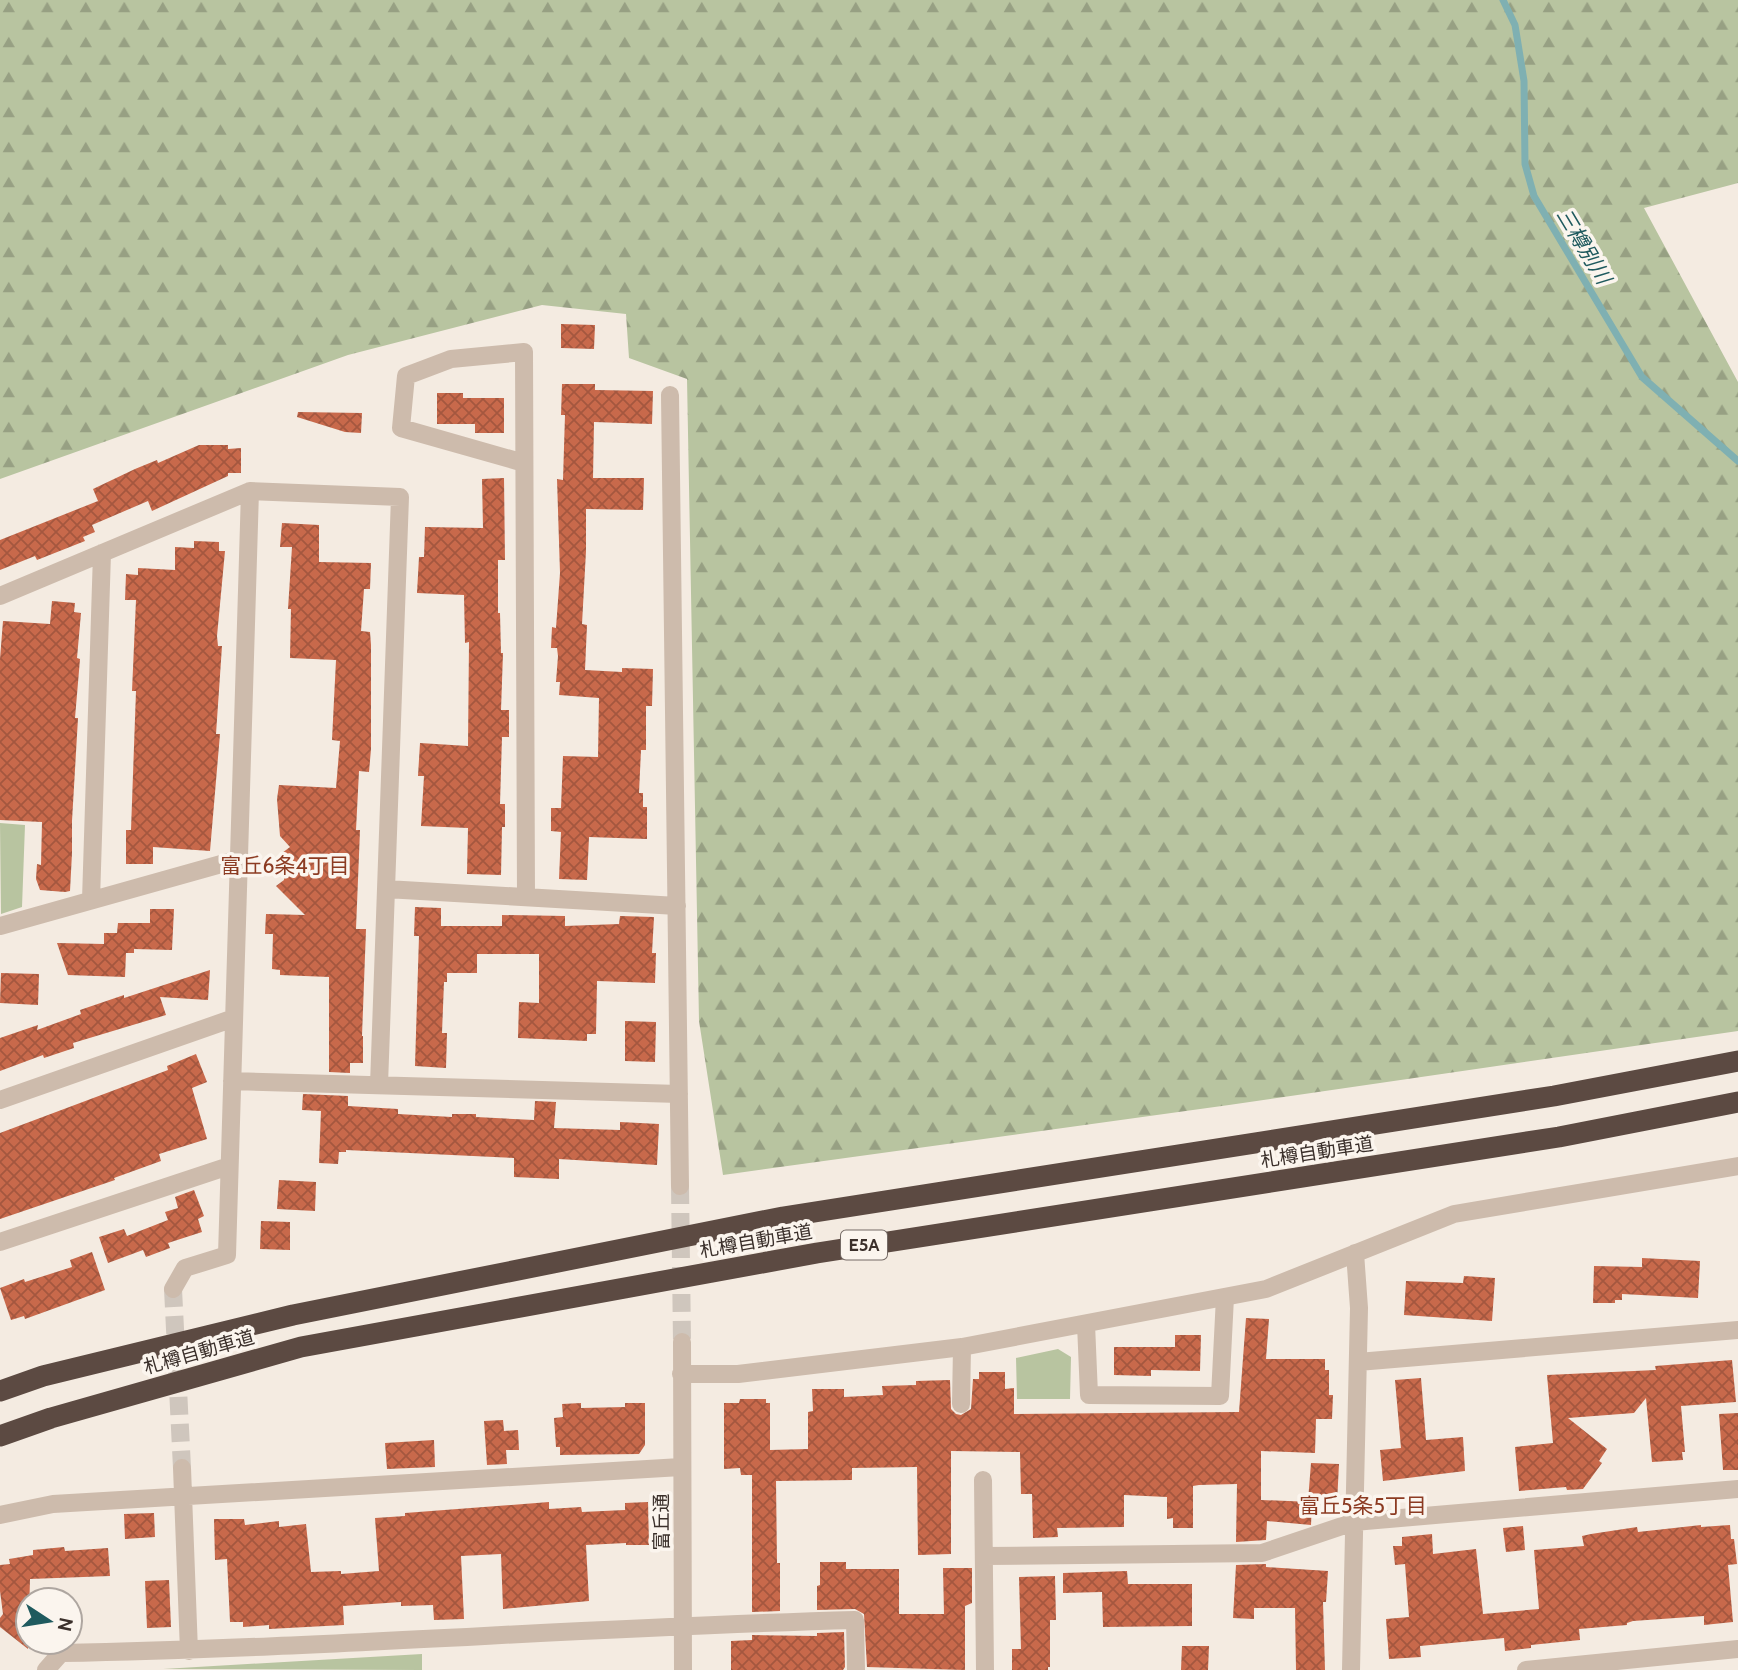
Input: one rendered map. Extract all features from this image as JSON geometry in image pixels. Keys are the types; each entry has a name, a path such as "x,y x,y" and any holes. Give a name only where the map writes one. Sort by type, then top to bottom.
{"highway":[{"name":"札樽自動車道","path":"0,1391 43,1376 293,1315 783,1217 1554,1097 1738,1061"},
{"name":"札樽自動車道","path":"0,1436 51,1418 302,1347 817,1253 1559,1137 1738,1102"}],"street":[{"path":"524,463 401,428 406,376 451,359 524,352 526,897"},
{"path":"670,395 680,1186"},
{"path":"173,1289 185,1268 227,1255 250,491"},
{"path":"0,596 250,491 400,497 379,1085"},
{"path":"92,900 102,553"},
{"path":"0,926 239,859"},
{"path":"386,889 677,906"},
{"path":"0,1100 234,1018"},
{"path":"232,1081 679,1094"},
{"path":"0,1242 229,1166"},
{"path":"681,1374 738,1374 962,1347 1266,1289 1454,1213 1738,1166"},
{"path":"1351,1670 1359,1308 1355,1254"},
{"path":"1086,1324 1089,1395 1220,1396 1225,1297"},
{"path":"1358,1362 1738,1330"},
{"name":"富丘通","path":"682,1342 683,1670"},
{"path":"961,1404 962,1347"},
{"path":"0,1516 52,1504 681,1467"},
{"path":"182,1468 189,1651"},
{"path":"983,1480 985,1670"},
{"path":"984,1556 1262,1553 1354,1522 1738,1489"},
{"path":"46,1670 61,1653 189,1651 682,1624 855,1620 856,1670"},
{"path":"1526,1670 1738,1650"}],"green space":[{"path":"0,0 1738,0 1738,183 1644,208 1738,382 1738,1031 723,1175 699,1021 687,379 629,358 626,314 542,305 348,355 0,479"},
{"path":"0,823 25,825 22,907 1,914"},
{"path":"1058,1349 1071,1357 1070,1399 1017,1399 1016,1358"},
{"path":"422,1654 422,1670 163,1669"}],"building":[{"path":"561,324 595,325 594,349 561,348"},
{"path":"562,384 595,384 595,390 653,391 652,424 594,422 593,478 644,478 643,510 586,509 582,624 587,625 585,670 622,672 622,668 653,669 652,706 646,706 646,750 641,750 639,793 643,793 643,807 647,807 647,839 589,837 587,880 559,879 561,832 551,831 551,808 561,808 563,756 598,757 599,698 559,695 560,682 556,682 557,648 551,648 552,627 556,628 560,573 557,479 563,480 565,415 561,415"},
{"path":"437,393 463,393 463,398 504,398 504,433 475,433 475,424 437,424"},
{"path":"298,412 362,413 361,433 345,432 297,417"},
{"path":"199,445 241,448 241,473 228,473 228,476 152,511 148,501 92,525 95,532 83,537 85,541 37,560 35,556 0,570 0,540 98,501 93,489 135,469 157,460 158,463"},
{"path":"504,478 505,560 498,560 498,613 503,653 501,710 509,710 509,737 502,737 500,804 505,804 505,827 502,827 501,875 467,874 468,828 421,826 424,776 418,776 420,743 468,746 469,642 465,643 464,595 417,593 419,557 424,557 425,527 483,528 482,479"},
{"path":"282,523 319,525 319,562 371,563 370,589 364,589 361,631 370,632 371,749 369,772 359,771 356,830 360,830 356,929 366,929 363,1063 350,1063 350,1073 329,1072 329,977 280,975 280,970 272,969 273,934 265,934 266,914 305,915 276,886 284,880 285,864 278,856 290,847 280,836 277,799 279,785 336,788 340,741 332,740 336,660 290,658 291,609 288,609 292,547 280,547"},
{"path":"194,541 219,542 219,551 225,551 217,636 218,646 222,646 216,734 220,734 210,851 153,847 153,864 126,864 126,830 131,830 136,600 125,600 126,574 138,575 138,568 175,570 175,547 194,548"},
{"path":"52,601 75,603 74,612 81,613 77,658 80,659 75,718 78,718 70,891 65,892 40,890 36,879 37,864 41,865 42,822 0,820 0,659 3,621 50,624"},
{"path":"415,907 441,908 441,926 502,926 502,915 565,916 565,926 619,924 620,916 654,917 652,953 656,953 655,983 597,981 596,1034 587,1034 587,1041 518,1038 519,1002 539,1003 539,954 477,954 477,973 447,973 447,982 444,982 442,1033 447,1033 446,1068 415,1066 419,936 414,936"},
{"path":"150,909 174,909 172,950 134,949 134,953 126,953 125,977 68,975 57,943 104,944 104,933 117,933 118,923 150,923"},
{"path":"210,970 208,1000 160,997 166,1015 73,1043 74,1048 44,1058 43,1055 0,1071 0,1038 38,1025 37,1030 81,1014 80,1010"},
{"path":"1,973 39,974 38,1005 0,1003"},
{"path":"625,1021 656,1022 655,1062 625,1061"},
{"path":"196,1054 207,1082 192,1088 207,1139 159,1154 161,1161 114,1178 115,1180 0,1219 0,1133 168,1070 167,1066"},
{"path":"303,1094 348,1096 348,1106 398,1109 398,1114 452,1117 452,1114 476,1114 476,1117 534,1120 535,1101 556,1102 554,1128 620,1130 620,1122 659,1124 657,1165 559,1159 559,1179 514,1177 514,1158 346,1150 339,1152 338,1164 319,1163 321,1111 302,1110"},
{"path":"279,1180 316,1182 315,1211 277,1209"},
{"path":"194,1190 204,1216 198,1219 202,1232 168,1243 170,1248 146,1257 143,1250 108,1263 99,1237 124,1229 127,1236 168,1220 165,1212 178,1208 175,1197"},
{"path":"261,1221 290,1222 290,1250 260,1249"},
{"path":"92,1252 105,1290 25,1319 24,1316 11,1320 0,1288 72,1267 70,1260"},
{"path":"1642,1258 1700,1261 1698,1298 1622,1294 1622,1300 1615,1300 1615,1303 1593,1303 1594,1266 1642,1267"},
{"path":"1464,1276 1495,1278 1492,1321 1404,1315 1406,1281 1463,1283"},
{"path":"1246,1318 1269,1319 1266,1359 1325,1359 1325,1370 1329,1370 1329,1395 1333,1395 1332,1419 1316,1419 1315,1453 1261,1451 1261,1500 1312,1502 1311,1525 1267,1521 1266,1540 1236,1542 1237,1484 1199,1485 1193,1486 1193,1528 1173,1528 1173,1518 1167,1519 1167,1497 1124,1495 1124,1527 1057,1528 1058,1537 1033,1538 1032,1494 1021,1494 1020,1452 951,1451 951,1554 918,1555 917,1467 852,1468 852,1480 776,1481 780,1611 752,1612 752,1475 741,1475 740,1468 724,1469 724,1403 739,1403 740,1399 766,1399 766,1403 770,1403 770,1450 808,1449 808,1412 813,1411 812,1389 844,1389 844,1397 883,1395 882,1386 950,1380 951,1409 961,1415 971,1409 973,1379 979,1379 979,1372 1005,1372 1005,1389 1014,1388 1014,1414 1239,1412"},
{"path":"1175,1335 1201,1335 1200,1371 1151,1370 1151,1376 1114,1375 1114,1347 1175,1347"},
{"path":"1732,1360 1736,1402 1681,1406 1685,1452 1682,1452 1683,1460 1652,1462 1646,1398 1634,1413 1568,1418 1607,1449 1599,1461 1602,1463 1583,1489 1567,1490 1566,1487 1519,1491 1515,1447 1553,1443 1547,1375 1656,1370 1655,1366"},
{"path":"1421,1378 1426,1440 1463,1437 1465,1471 1383,1481 1380,1450 1401,1448 1395,1380"},
{"path":"581,1403 581,1408 625,1407 625,1403 645,1403 645,1445 639,1454 560,1455 560,1447 556,1447 554,1418 563,1417 562,1404"},
{"path":"1738,1413 1738,1470 1723,1470 1719,1414"},
{"path":"503,1420 504,1431 518,1430 519,1450 506,1450 507,1464 487,1465 484,1421"},
{"path":"434,1440 435,1467 387,1469 385,1443"},
{"path":"1311,1463 1339,1464 1337,1503 1308,1501"},
{"path":"549,1502 549,1509 581,1507 582,1512 625,1510 625,1503 648,1502 649,1545 586,1545 589,1601 503,1609 501,1554 461,1556 464,1619 434,1620 433,1605 401,1606 401,1602 343,1606 344,1625 269,1629 269,1625 243,1627 243,1622 230,1622 227,1559 215,1560 214,1519 244,1519 245,1525 279,1521 279,1527 306,1524 311,1572 341,1571 341,1574 379,1571 375,1518 405,1516 405,1513"},
{"path":"154,1513 155,1537 125,1539 124,1514"},
{"path":"1701,1525 1730,1525 1737,1564 1728,1565 1733,1622 1704,1625 1704,1616 1633,1621 1627,1625 1579,1629 1580,1640 1531,1645 1531,1648 1505,1651 1504,1638 1420,1646 1421,1657 1389,1659 1386,1619 1409,1617 1405,1564 1395,1565 1393,1546 1402,1546 1402,1537 1432,1534 1433,1554 1476,1549 1483,1614 1539,1609 1534,1550 1584,1546 1582,1536 1637,1527 1638,1532"},
{"path":"1523,1526 1525,1550 1506,1552 1503,1528"},
{"path":"64,1547 65,1551 108,1548 110,1576 30,1579 30,1586 14,1586 14,1638 0,1627 3,1614 0,1565 10,1564 9,1559 33,1555 33,1550"},
{"path":"820,1562 846,1562 846,1569 899,1569 899,1614 944,1614 943,1568 972,1568 972,1603 965,1606 965,1670 867,1667 864,1614 855,1609 817,1610"},
{"path":"1266,1564 1266,1567 1328,1571 1326,1602 1323,1602 1325,1670 1296,1670 1295,1608 1254,1608 1254,1619 1233,1618 1236,1565"},
{"path":"1127,1571 1128,1584 1192,1584 1192,1626 1103,1627 1102,1592 1063,1593 1063,1573"},
{"path":"1055,1576 1056,1620 1050,1620 1050,1667 1048,1670 1012,1670 1012,1649 1021,1649 1019,1577"},
{"path":"169,1580 171,1627 147,1628 145,1581"},
{"path":"844,1632 843,1670 731,1670 731,1641 752,1640 752,1635 817,1636 817,1633"},
{"path":"1182,1646 1209,1646 1208,1670 1181,1670"}],"waterway":[{"name":"三樽別川","path":"1503,0 1515,25 1524,81 1525,164 1534,196 1642,377 1738,461"}],"tunnel":[{"path":"680,1186 682,1342"},
{"path":"173,1289 182,1468"}],"district":[{"name":"富丘6条4丁目","path":"285,865"},
{"name":"富丘5条5丁目","path":"1363,1505"}]}
